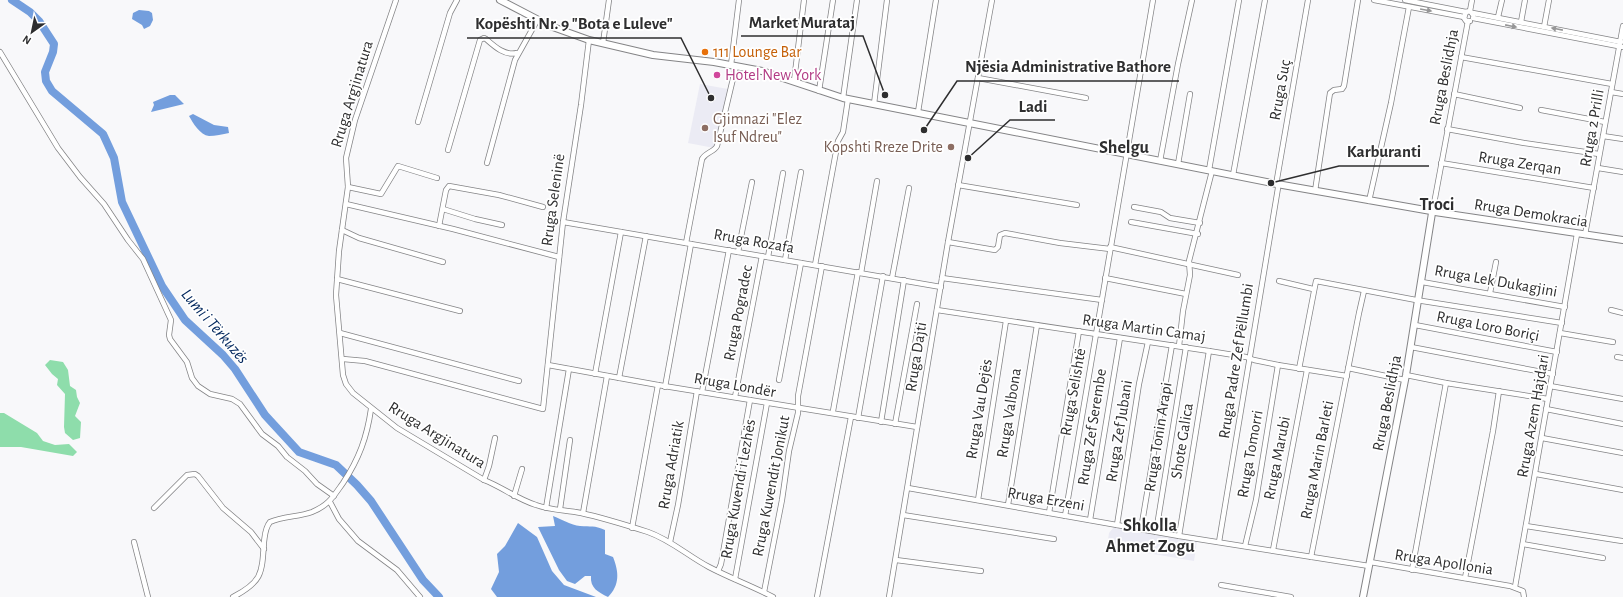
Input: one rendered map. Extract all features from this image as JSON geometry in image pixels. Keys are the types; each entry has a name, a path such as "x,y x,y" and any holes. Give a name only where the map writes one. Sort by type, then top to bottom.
{"main road":[{"name":"Rruga Demokracia","path":"500,0 562,31 589,40 653,55 733,65 762,71 846,99 1369,201 1623,240"},
{"name":"Rruga Beslidhja","path":"1363,597 1406,377 1433,211"}],"street":[{"name":"Rruga Argjinatura","path":"396,0 350,137 346,165 348,188 337,279 337,312 343,359 343,375 346,384 353,393 371,409 404,434 514,496 546,508 583,513 608,519 648,532 670,542 718,571 773,597"},
{"path":"418,122 450,13 457,0"},
{"path":"603,43 609,0"},
{"path":"665,386 702,159 705,154 714,150 717,146 733,65 739,0"},
{"path":"794,81 804,0"},
{"path":"819,91 833,0"},
{"path":"815,265 835,155 839,137 843,132 857,0"},
{"path":"874,104 887,0"},
{"path":"918,112 936,0"},
{"name":"Rruga Dajti","path":"889,597 948,242 992,0"},
{"name":"Rruga Selishtë","path":"1065,516 1153,0"},
{"path":"1160,161 1178,64 1192,0"},
{"path":"1179,346 1183,311 1190,275 1189,264 1198,234 1211,170 1239,0"},
{"path":"1233,175 1265,0"},
{"name":"Rruga Suç","path":"1277,184 1308,0"},
{"path":"1315,191 1330,93 1334,90 1342,89 1344,86 1358,0"},
{"path":"1374,0 1409,7 1521,22 1621,44"},
{"path":"1405,0 1621,44"},
{"name":"Rruga Beslidhja","path":"1433,211 1472,0"},
{"path":"1498,18 1502,0"},
{"path":"1521,22 1525,0"},
{"path":"1544,27 1549,0"},
{"path":"1369,201 1391,103 1409,7"},
{"path":"486,163 517,53 527,40 538,19"},
{"name":"Rruga 2 Prilli","path":"1585,235 1612,84 1621,44 1623,26"},
{"path":"448,150 480,40 484,38 509,54 517,53"},
{"name":"Rruga Seleninë","path":"343,359 365,361 543,409 563,222 581,105 589,40"},
{"path":"0,52 58,148 104,204 128,240 143,259 171,320 169,335 170,339 187,362 195,382 210,394 232,399 240,404 262,434 278,446 287,457 305,471 317,484 334,496"},
{"path":"1461,57 1612,84"},
{"path":"978,78 1086,98"},
{"path":"1611,92 1623,94"},
{"path":"1178,164 1190,94"},
{"path":"1454,94 1520,108"},
{"path":"1541,110 1606,122"},
{"path":"1447,129 1524,143 1600,154"},
{"path":"1603,136 1623,139"},
{"name":"Rruga Zerqan","path":"1441,163 1594,188"},
{"path":"348,188 381,194 398,166 437,178"},
{"path":"1598,168 1623,172"},
{"path":"785,260 801,172"},
{"path":"768,257 782,173"},
{"path":"833,411 877,181"},
{"path":"738,252 752,182"},
{"name":"Rruga Padre Zef Pëllumbi","path":"1219,542 1278,188 1277,184"},
{"path":"439,226 446,190 448,186 451,185 514,198 543,207"},
{"path":"958,185 1077,205"},
{"path":"892,278 908,188"},
{"path":"346,204 439,226 559,258"},
{"path":"1134,207 1161,212 1170,218 1200,223"},
{"path":"443,209 475,219 502,225"},
{"name":"Rruga Rozafa","path":"563,222 941,286"},
{"path":"1131,222 1198,234"},
{"path":"342,230 359,238 443,262"},
{"path":"595,374 621,232"},
{"path":"948,242 995,250 998,247 1000,235 1005,233 1060,243 1110,248 1238,275"},
{"name":"Rruga Azem Hajdari","path":"1515,587 1577,234"},
{"path":"620,378 646,236"},
{"name":"Rruga Adriatik","path":"670,542 728,250"},
{"name":"Rruga Pogradec","path":"735,397 762,256"},
{"path":"1490,293 1496,262"},
{"path":"779,380 801,263"},
{"name":"Rruga Kuvendit Jonikut","path":"764,592 782,500 789,451 799,409 798,396 822,266"},
{"path":"858,418 883,276"},
{"path":"942,278 1102,300"},
{"path":"1105,278 1186,294"},
{"path":"337,279 460,311"},
{"path":"881,422 904,280"},
{"path":"1279,281 1314,289"},
{"path":"1299,369 1316,281 1364,291 1562,323"},
{"name":"Rruga Lek Dukagjini","path":"1422,282 1565,307"},
{"name":"Rruga Marin Barleti","path":"1311,556 1364,291"},
{"path":"895,424 917,304"},
{"name":"Rruga Martin Camaj","path":"937,310 1186,347 1250,358 1299,369 1347,376"},
{"path":"1611,310 1623,313"},
{"name":"Rruga Vau Dejës","path":"978,500 1006,321"},
{"name":"Rruga Valbona","path":"1008,506 1037,325"},
{"name":"Rruga Loro Boriçi","path":"1414,325 1557,352"},
{"path":"1049,513 1079,332"},
{"path":"340,333 519,381"},
{"path":"1560,333 1613,342"},
{"name":"Rruga Zef Serembe","path":"1090,520 1120,338"},
{"name":"Rruga Zef Jubani","path":"1117,525 1138,391 1148,342"},
{"path":"1141,529 1172,345"},
{"name":"Rruga Tonin Arapi","path":"1156,532 1186,347"},
{"path":"1411,347 1552,374"},
{"name":"Shote Galica","path":"1179,536 1209,351"},
{"path":"1617,357 1623,358"},
{"name":"Rruga Londër","path":"548,365 799,409 918,427"},
{"name":"Rruga Tomorri","path":"1245,546 1256,500 1278,365"},
{"path":"1348,368 1548,399"},
{"path":"546,508 569,369"},
{"name":"Rruga Marubi","path":"1273,550 1307,370"},
{"path":"583,513 607,376"},
{"path":"1412,570 1446,383"},
{"path":"632,528 658,385"},
{"path":"1550,386 1623,400"},
{"path":"1465,578 1493,431 1499,391"},
{"path":"718,571 721,564 750,400"},
{"name":"Rruga Kuvendi i Lezhës","path":"735,579 767,403"},
{"path":"233,597 251,587 256,581 262,568 266,529 270,522 312,512 330,502 351,470 360,453 371,409"},
{"path":"1546,409 1623,424"},
{"path":"817,597 851,417"},
{"path":"484,480 489,466 495,438"},
{"path":"1542,438 1623,453"},
{"path":"560,509 570,440"},
{"path":"514,496 522,469"},
{"path":"154,508 187,475 195,474 223,508 251,532 264,549"},
{"path":"1536,474 1623,490"},
{"name":"Rruga Erzeni","path":"908,488 1179,536 1369,564"},
{"path":"330,502 339,519 348,529 367,549 397,570 420,597"},
{"path":"903,515 1054,540"},
{"path":"1526,526 1622,541"},
{"path":"134,542 148,597"},
{"path":"1523,544 1604,558"},
{"path":"896,560 981,571"},
{"name":"Rruga Apollonia","path":"1369,564 1515,587"},
{"path":"1221,585 1291,597"},
{"path":"1515,587 1523,591 1524,597"}],"shaded area":[{"path":"700,84 728,89 714,148 688,143"},
{"path":"1114,527 1197,541 1194,561 1107,546 1109,533"}],"green space":[{"path":"50,360 63,362 68,370 70,386 76,390 80,403 75,416 81,422 80,438 73,440 65,433 65,394 57,385 58,379 45,365"},
{"path":"0,413 4,413 37,433 43,441 55,445 69,444 77,452 73,456 21,447 0,447"}],"water":[{"path":"139,10 149,11 152,13 153,20 150,26 144,29 142,25 132,19 133,13"},
{"path":"170,95 175,95 184,104 151,112 154,105 153,102"},
{"path":"193,114 214,125 228,127 229,133 211,136 206,135 197,128 189,116"},
{"path":"553,516 580,526 595,527 605,530 605,554 613,557 617,573 615,588 608,597 593,587 591,576 585,576 575,584 567,581 559,570 538,527 555,526"},
{"path":"518,523 537,537 552,571 564,585 596,597 497,597 491,589 499,572 497,554 505,546"}],"waterway":[{"name":"Lumi i Tërkuzës","path":"12,0 30,12 39,21 54,44 53,52 45,72 46,81 52,91 103,134 114,158 122,202 162,286 185,320 223,355 235,369 265,415 299,452 336,465 357,485 371,501 423,580 439,597"}],"place":[{"name":"111 Lounge Bar","path":"705,52"},
{"name":"Hotel New York","path":"717,75"},
{"name":"Market Murataj","path":"885,95"},
{"name":"Kopështi Nr. 9 \"Bota e Luleve\"","path":"711,98"},
{"name":"Gjimnazi \"Elez Isuf Ndreu\"","path":"705,128"},
{"name":"Njësia Administrative Bathore","path":"924,130"},
{"name":"Kopshti Rreze Drite","path":"951,147"},
{"name":"Ladi","path":"968,158"},
{"name":"Karburanti","path":"1271,183"}],"district":[{"name":"Shelgu","path":"1124,148"},
{"name":"Troci","path":"1437,205"},
{"name":"Shkolla Ahmet Zogu","path":"1150,536"}]}
